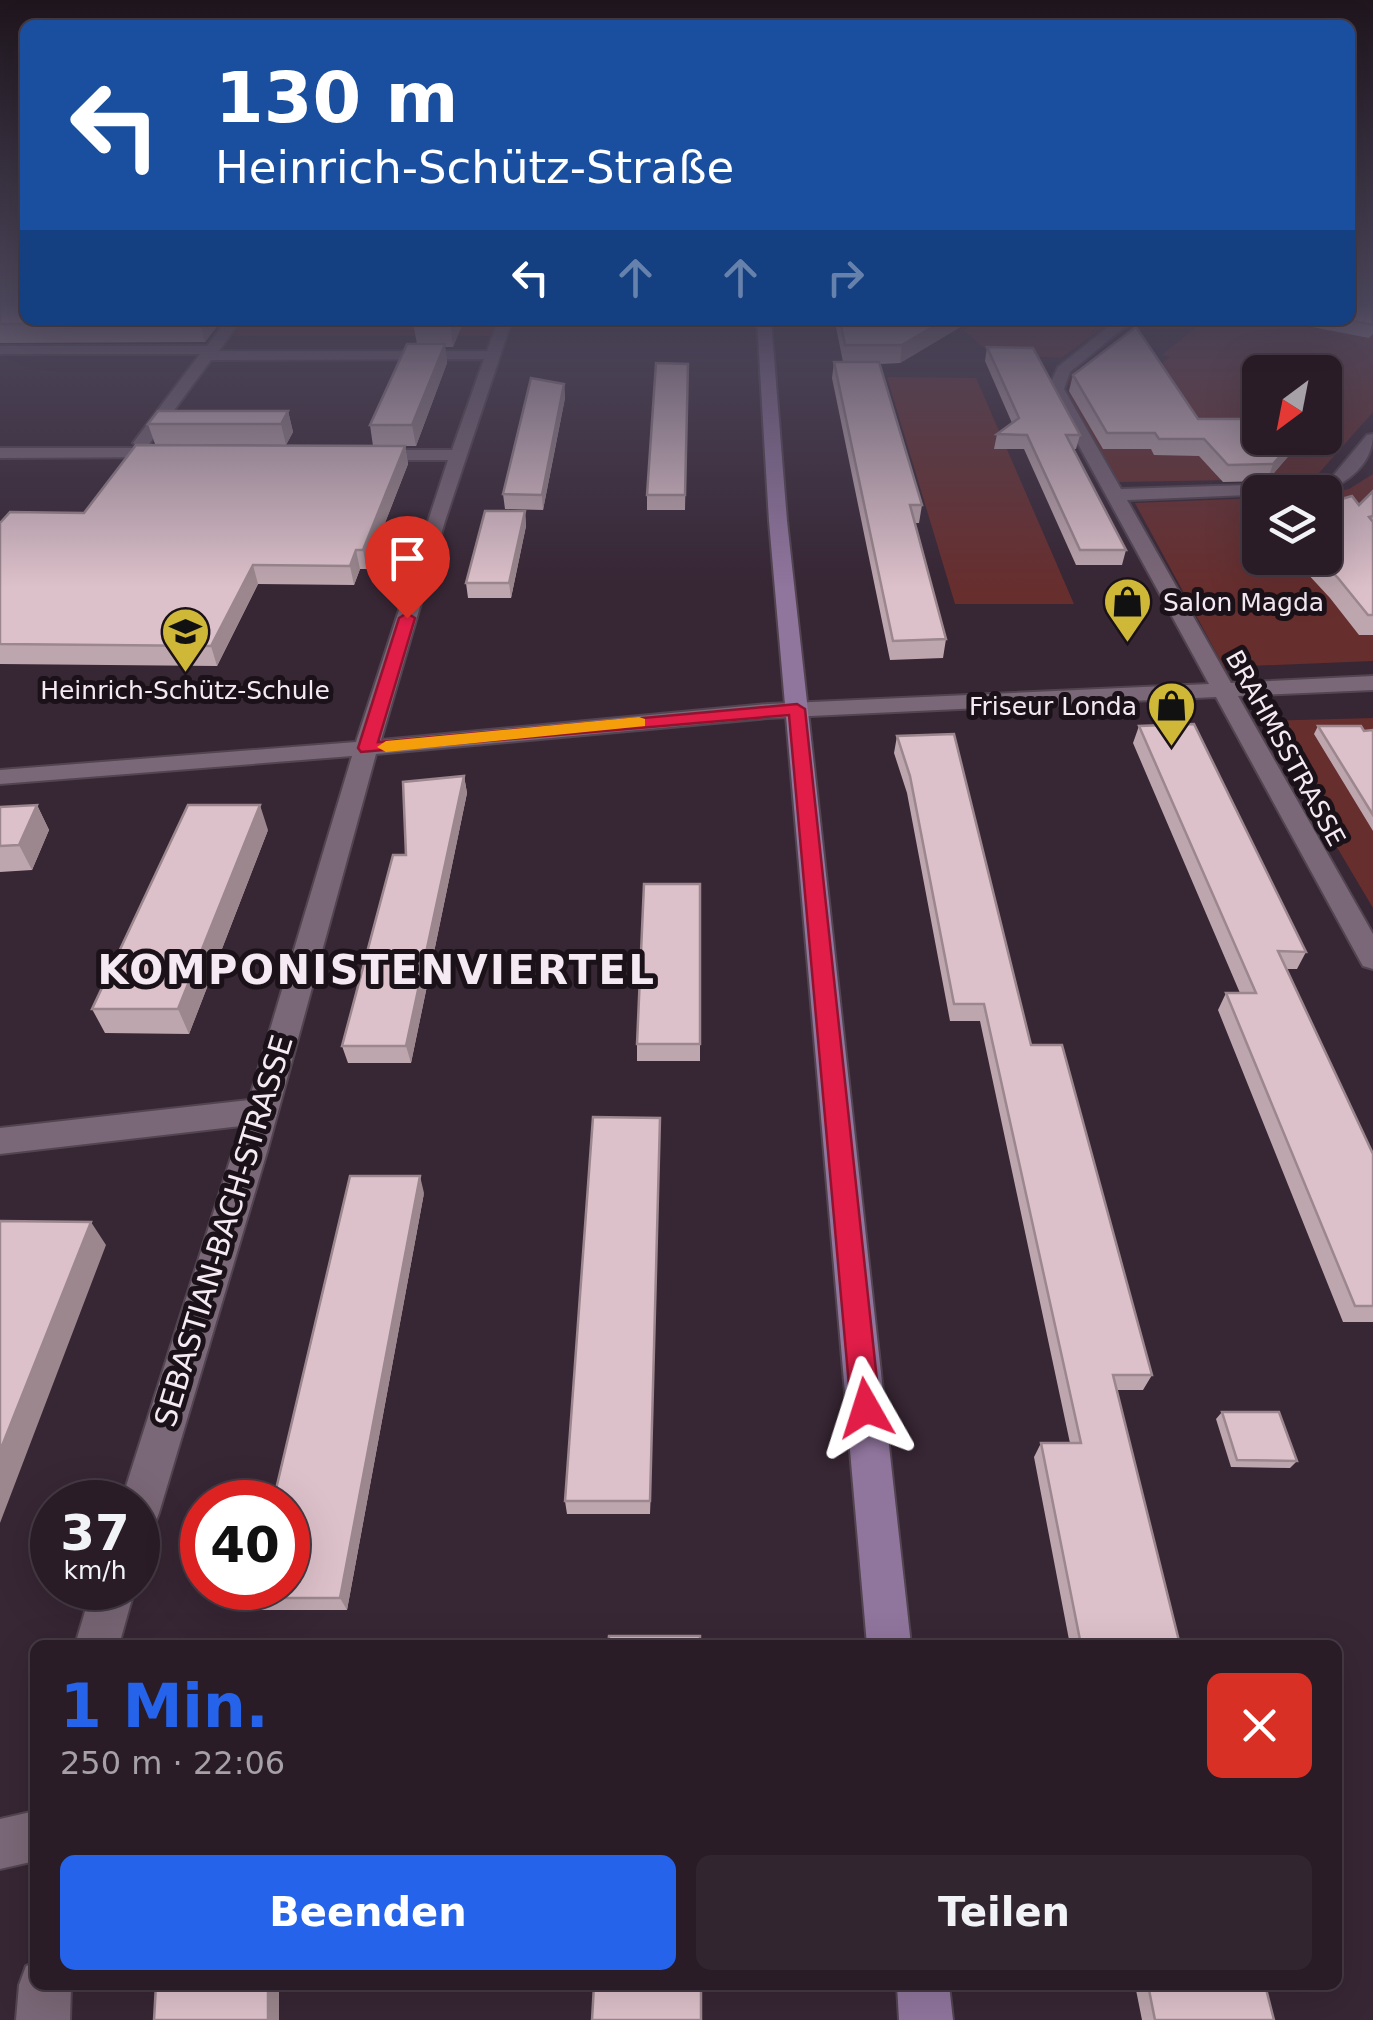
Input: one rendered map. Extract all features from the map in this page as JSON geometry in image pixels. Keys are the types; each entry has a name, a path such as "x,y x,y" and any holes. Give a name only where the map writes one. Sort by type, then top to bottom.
{"street":[{"path":"133,453 175,399"},
{"name":"SEBASTIAN-BACH-STRASSE","path":"148,1480 368,748 458,455 479,399"},
{"path":"770,399 778,521 889,1640"},
{"name":"BRAHMSSTRASSE","path":"1061,399 1373,959"},
{"path":"1112,495 1316,488 1338,481 1373,438"},
{"path":"0,454 196,454"},
{"path":"354,454 458,455"},
{"path":"0,777 797,709 1373,684"},
{"path":"0,1141 261,1112"},
{"path":"98,1640 107,1610"},
{"path":"0,1844 30,1837"},
{"path":"43,2020 45,1990"},
{"path":"923,1990 926,2020"}],"shaded area":[{"path":"894,399 985,399 1074,604 955,604"},
{"path":"1071,399 1242,399 1242,455 1335,455 1319,473 1242,475 1242,480 1119,482"},
{"path":"1342,399 1373,399 1373,412 1342,447"},
{"path":"1373,474 1373,661 1224,667 1135,503 1242,499 1242,575 1342,575 1342,490"},
{"path":"1373,718 1373,908 1262,721"}],"building":[{"path":"382,399 422,399 412,425 370,425"},
{"path":"526,399 561,399 542,495 503,494"},
{"path":"654,399 687,399 685,495 647,495"},
{"path":"842,399 890,399 922,505 910,505 946,639 893,641"},
{"path":"1011,399 1061,399 1080,435 1066,435 1126,550 1080,550 1027,435 997,434 1019,418"},
{"path":"1087,399 1185,399 1198,419 1242,419 1242,455 1281,455 1273,464 1228,465 1204,439 1159,439 1155,433 1107,433"},
{"path":"158,411 288,411 281,424 148,424"},
{"path":"136,445 405,446 363,550 356,550 350,566 253,565 211,646 0,644 0,523 10,512 84,513"},
{"path":"1373,491 1373,516 1369,517 1373,522 1373,615 1368,615 1335,575 1342,575 1342,499 1352,496 1359,505"},
{"path":"485,511 525,511 509,583 466,583"},
{"path":"1194,724 1306,952 1278,951 1373,1154 1373,1306 1355,1306 1226,993 1256,993 1139,726"},
{"path":"1318,726 1361,726 1364,731 1373,730 1373,815"},
{"path":"954,734 1031,1045 1062,1045 1152,1375 1113,1375 1179,1640 1080,1640 1041,1443 1081,1443 984,1004 954,1004 910,776 897,736"},
{"path":"464,776 406,1046 342,1046 393,855 406,855 403,782"},
{"path":"37,805 19,845 0,846 0,807"},
{"path":"188,805 260,805 178,1009 92,1009"},
{"path":"644,884 700,884 700,1044 637,1044"},
{"path":"593,1117 660,1118 650,1501 565,1501"},
{"path":"350,1176 420,1176 340,1598 310,1598 310,1480 278,1480"},
{"path":"0,1221 91,1222 0,1451"},
{"path":"1222,1412 1279,1412 1297,1461 1237,1460"},
{"path":"609,1636 700,1636 700,1640 609,1640"},
{"path":"156,1990 268,1990 268,2020 154,2020"},
{"path":"594,1990 701,1990 701,2020 592,2020"},
{"path":"1149,1990 1266,1990 1274,2020 1155,2020"}],"slow traffic":[{"path":"386,747 639,722"}],"place":[{"name":"Salon Magda","path":"1128,644"},
{"name":"Heinrich-Schütz-Schule","path":"185,674"},
{"name":"Friseur Londa","path":"1172,748"}],"district":[{"name":"KOMPONISTENVIERTEL","path":"377,970"}],"route":[{"path":"407,618 368,748 797,709 866,1408"}]}
